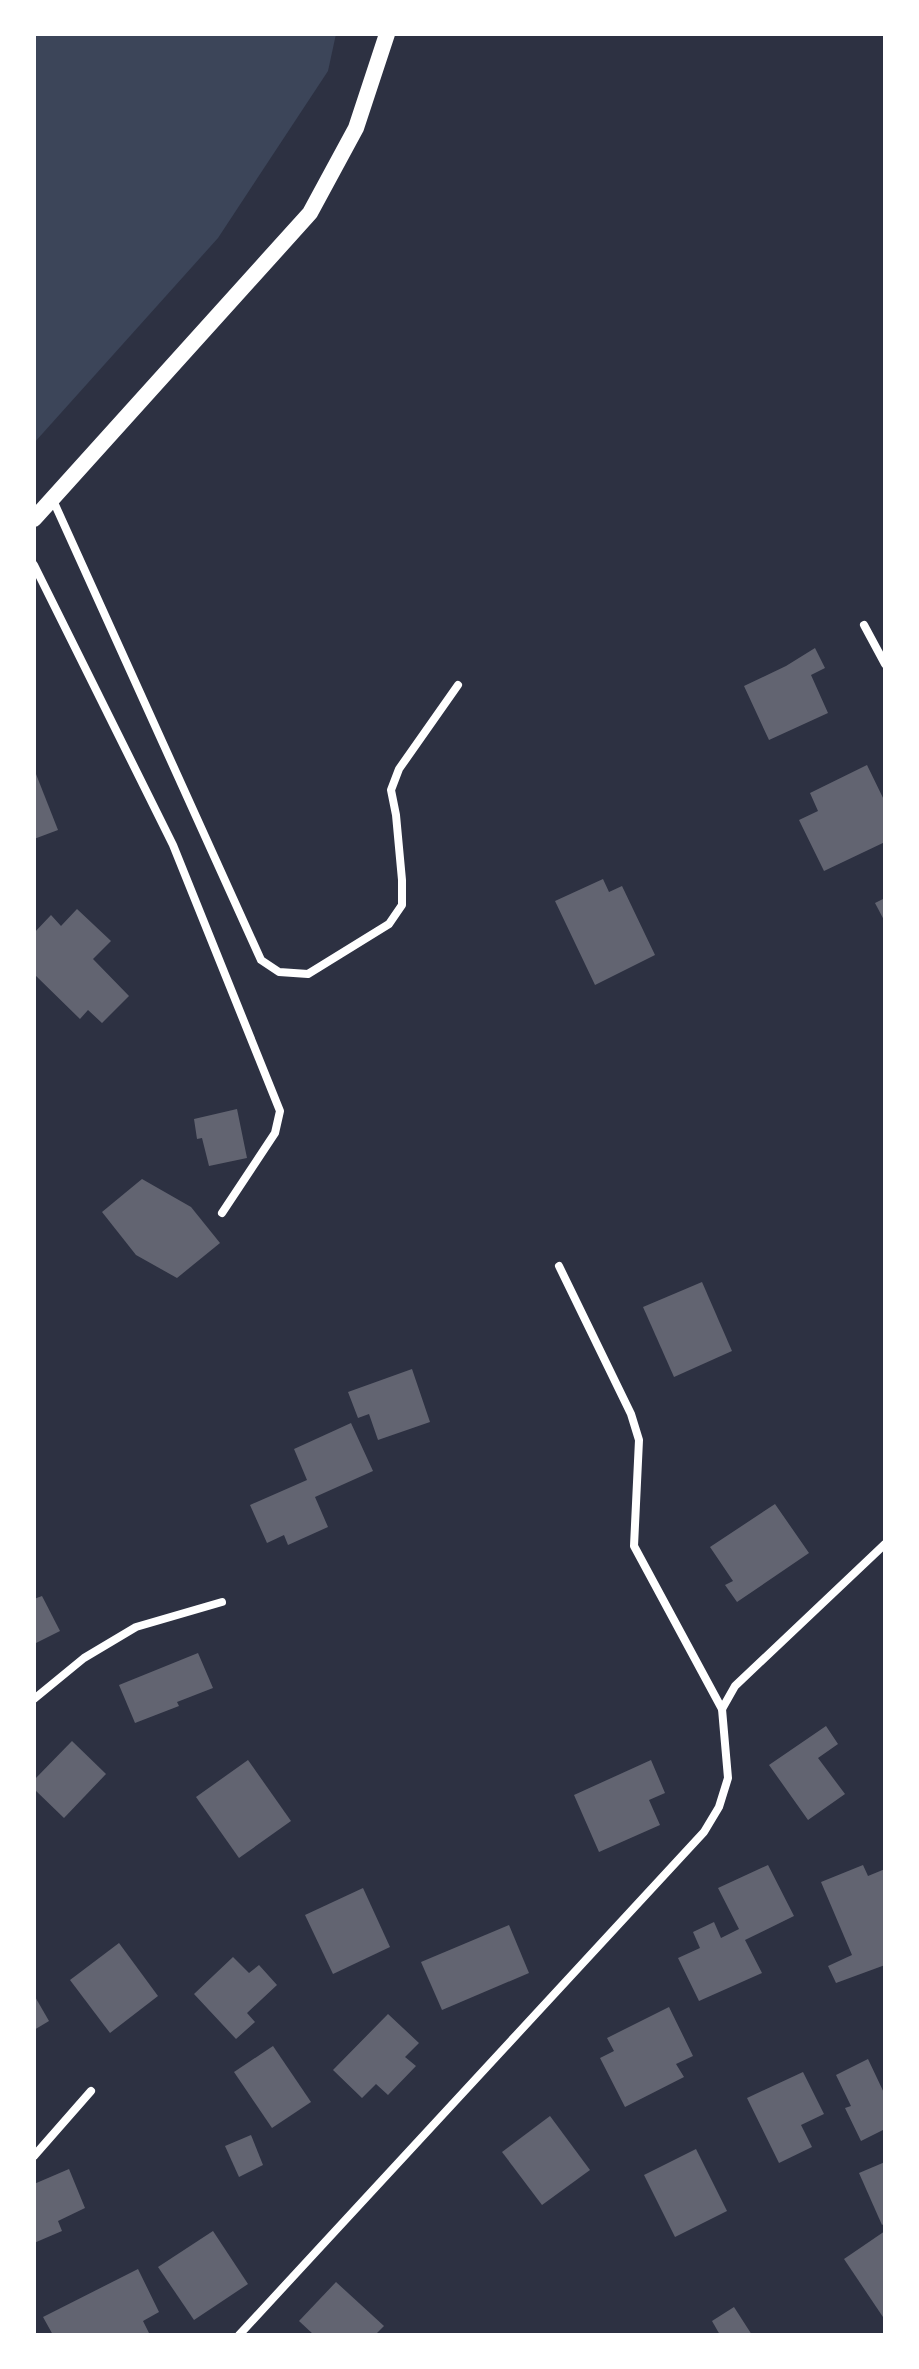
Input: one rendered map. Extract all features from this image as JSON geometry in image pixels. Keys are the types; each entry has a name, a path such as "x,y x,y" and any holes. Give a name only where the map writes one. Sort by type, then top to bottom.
{"main road":[{"path":"34,519 310,213 356,128 387,34"}],"street":[{"path":"52,497 261,960 279,972 308,974 389,924 396,915 402,905 402,880 391,790 399,769 458,685"},
{"path":"34,565 173,845 280,1111 275,1133 222,1213"},
{"path":"864,625 885,664"},
{"path":"239,2335 704,1832 719,1807 728,1778 722,1709 634,1546 639,1440 631,1414 559,1266"},
{"path":"722,1709 735,1686 885,1544"},
{"path":"34,1699 84,1658 136,1627 222,1602"},
{"path":"34,2156 91,2091"}],"shaded area":[{"path":"34,34 336,34 328,71 218,238 34,443"}],"building":[{"path":"815,648 825,668 811,675 828,713 769,740 744,686"},
{"path":"867,765 885,802 885,842 824,871 799,820 818,811 810,793"},
{"path":"34,769 58,830 34,839"},
{"path":"603,879 609,892 622,886 655,955 595,985 555,901"},
{"path":"885,898 885,922 875,903"},
{"path":"77,909 111,941 93,959 129,996 102,1023 88,1010 80,1019 34,974 34,933 51,915 61,926"},
{"path":"237,1109 247,1158 209,1166 202,1138 197,1139 194,1119"},
{"path":"142,1179 191,1207 220,1243 177,1278 136,1255 102,1212"},
{"path":"702,1282 732,1351 674,1377 643,1307"},
{"path":"412,1369 430,1422 378,1440 369,1414 358,1418 348,1392"},
{"path":"351,1423 373,1471 315,1497 328,1527 288,1545 284,1535 267,1543 250,1505 307,1480 294,1449"},
{"path":"775,1504 809,1553 737,1602 725,1585 733,1581 710,1547"},
{"path":"42,1596 60,1631 34,1644 34,1599"},
{"path":"198,1653 213,1688 177,1702 179,1706 135,1723 119,1685"},
{"path":"826,1726 838,1744 818,1758 845,1794 808,1820 769,1765"},
{"path":"72,1741 106,1774 64,1818 34,1789 34,1780"},
{"path":"248,1760 291,1821 239,1858 196,1797"},
{"path":"651,1760 665,1793 649,1800 660,1825 599,1852 574,1795"},
{"path":"768,1865 794,1916 745,1940 762,1973 699,2001 678,1958 700,1948 693,1932 714,1922 721,1938 739,1929 718,1888"},
{"path":"863,1865 868,1876 885,1869 885,1965 836,1983 828,1966 852,1955 821,1882"},
{"path":"363,1888 390,1947 333,1974 305,1915"},
{"path":"509,1925 529,1973 442,2010 421,1962"},
{"path":"119,1943 158,1996 110,2033 70,1980"},
{"path":"233,1957 249,1973 259,1965 277,1985 247,2013 255,2022 236,2039 194,1994"},
{"path":"34,1995 49,2021 34,2030"},
{"path":"669,2007 693,2056 676,2064 684,2077 625,2107 600,2058 614,2051 607,2038"},
{"path":"388,2014 419,2043 405,2057 416,2066 388,2095 376,2084 362,2098 333,2070"},
{"path":"273,2046 311,2102 272,2128 234,2072"},
{"path":"868,2059 885,2095 885,2129 861,2141 845,2108 851,2106 836,2075"},
{"path":"803,2072 824,2114 801,2125 812,2147 779,2163 747,2098"},
{"path":"550,2116 590,2170 542,2205 502,2152"},
{"path":"251,2135 263,2165 239,2177 225,2146"},
{"path":"696,2149 727,2211 675,2237 644,2175"},
{"path":"885,2162 885,2223 882,2225 859,2173"},
{"path":"69,2169 85,2208 58,2221 62,2231 34,2243 34,2184"},
{"path":"213,2231 248,2284 194,2320 158,2267"},
{"path":"885,2231 885,2320 844,2259"},
{"path":"138,2269 159,2312 143,2321 150,2335 53,2335 43,2317"},
{"path":"336,2282 384,2326 375,2335 314,2335 299,2321"},
{"path":"734,2307 752,2335 720,2335 712,2321"}]}
